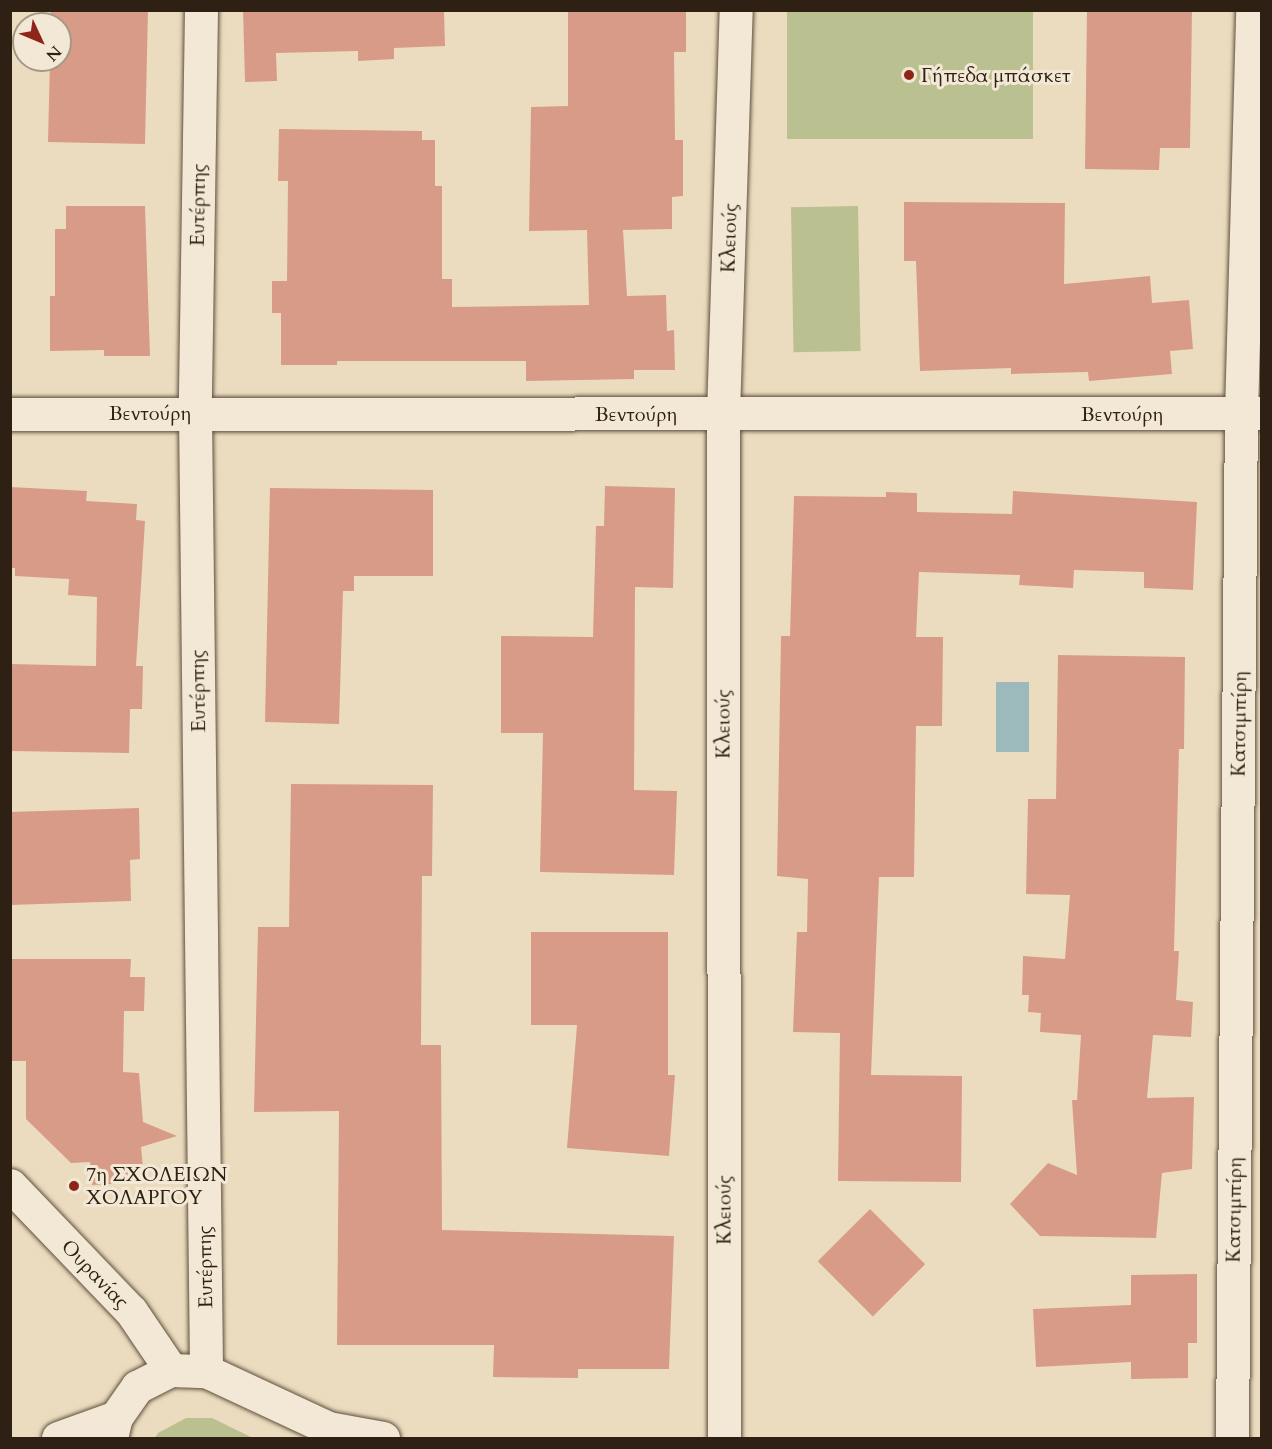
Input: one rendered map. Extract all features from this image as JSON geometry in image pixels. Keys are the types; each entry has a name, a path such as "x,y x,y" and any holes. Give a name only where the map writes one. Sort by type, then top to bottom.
{"street":[{"name":"Ευτέρπης","path":"201,10 195,413 206,1371"},
{"name":"Κλειούς","path":"724,1438 723,414 736,10"},
{"name":"Κατσιμπίρη","path":"1232,1438 1251,413 1252,10"},
{"name":"Βεντούρη","path":"10,414 1251,413"},
{"name":"Ουρανίας","path":"10,1185 131,1311 171,1370"},
{"path":"58,1438 113,1428 137,1387 171,1370 206,1371 332,1433 383,1438"}],"green space":[{"name":"Γήπεδα μπάσκετ","path":"787,11 1033,11 1033,139 787,139"},
{"path":"858,206 861,351 794,352 791,207"},
{"path":"186,1418 212,1418 253,1438 155,1438 158,1433"}],"water":[{"path":"996,682 1029,682 1029,752 996,752"}],"building":[{"path":"51,10 148,10 145,144 48,142 50,72 72,72 72,12 51,12"},
{"path":"243,10 444,10 445,46 394,48 394,59 358,61 358,51 276,53 277,81 245,82"},
{"path":"568,10 686,10 686,52 674,52 675,140 683,140 683,196 672,197 672,229 623,230 627,296 666,295 667,331 674,330 675,370 634,370 634,379 526,381 526,361 337,361 337,365 281,365 281,313 272,313 272,281 287,281 288,181 278,181 279,129 422,131 422,140 435,140 435,186 442,186 442,279 452,279 452,307 589,305 587,230 529,231 531,107 568,106"},
{"path":"1087,10 1192,10 1190,148 1160,148 1159,170 1085,169"},
{"path":"904,202 1065,203 1064,284 1150,276 1152,303 1189,300 1193,349 1170,351 1172,374 1089,381 1088,372 1011,374 1011,368 920,371 916,261 904,261"},
{"path":"66,206 145,206 150,356 104,356 104,350 50,351 50,296 55,296 55,229 66,229"},
{"path":"605,486 675,488 673,588 635,587 634,790 677,791 674,875 540,872 543,733 501,733 501,636 593,637 596,526 604,526"},
{"path":"10,487 87,491 86,501 137,504 136,520 145,521 136,666 143,666 142,709 130,709 129,753 10,751 10,664 96,666 97,597 68,595 69,579 15,576 15,568 10,568"},
{"path":"270,488 433,490 433,576 354,576 354,591 343,591 339,724 265,722"},
{"path":"1013,491 1197,502 1193,590 1144,588 1144,572 1074,570 1073,588 1019,585 1020,575 919,572 916,637 943,637 942,726 916,726 914,877 879,877 871,1075 962,1076 961,1182 838,1181 840,1033 793,1032 797,932 807,932 808,879 777,876 781,636 790,636 794,496 886,497 886,492 917,493 917,512 1012,514"},
{"path":"1058,655 1185,657 1184,749 1179,749 1174,951 1179,951 1176,1000 1193,1002 1191,1037 1153,1035 1147,1098 1194,1097 1192,1169 1162,1173 1156,1238 1040,1236 1010,1204 1048,1163 1077,1175 1072,1100 1077,1100 1081,1035 1040,1032 1041,1013 1028,1012 1029,995 1022,995 1023,956 1065,959 1070,895 1026,894 1028,799 1056,799"},
{"path":"291,784 433,785 432,876 422,876 421,1045 441,1045 442,1230 674,1236 669,1369 578,1369 578,1378 493,1377 494,1345 337,1345 339,1111 254,1112 258,927 289,927"},
{"path":"139,808 140,859 130,860 131,901 10,905 10,812"},
{"path":"531,932 668,932 668,1075 675,1075 669,1156 567,1148 577,1025 531,1025"},
{"path":"10,959 131,959 130,977 145,977 144,1011 124,1011 123,1072 139,1073 143,1122 177,1136 141,1147 143,1168 128,1169 127,1183 92,1185 90,1162 71,1163 26,1119 26,1061 10,1061"},
{"path":"870,1209 925,1264 873,1316 818,1261"},
{"path":"1197,1274 1197,1343 1188,1343 1188,1378 1131,1379 1131,1362 1036,1367 1033,1309 1131,1305 1131,1275"}],"place":[{"name":"Γήπεδα μπάσκετ","path":"909,75"},
{"name":"7η ΣΧΟΛΕΙΩΝ ΧΟΛΑΡΓΟΥ","path":"74,1186"}]}
